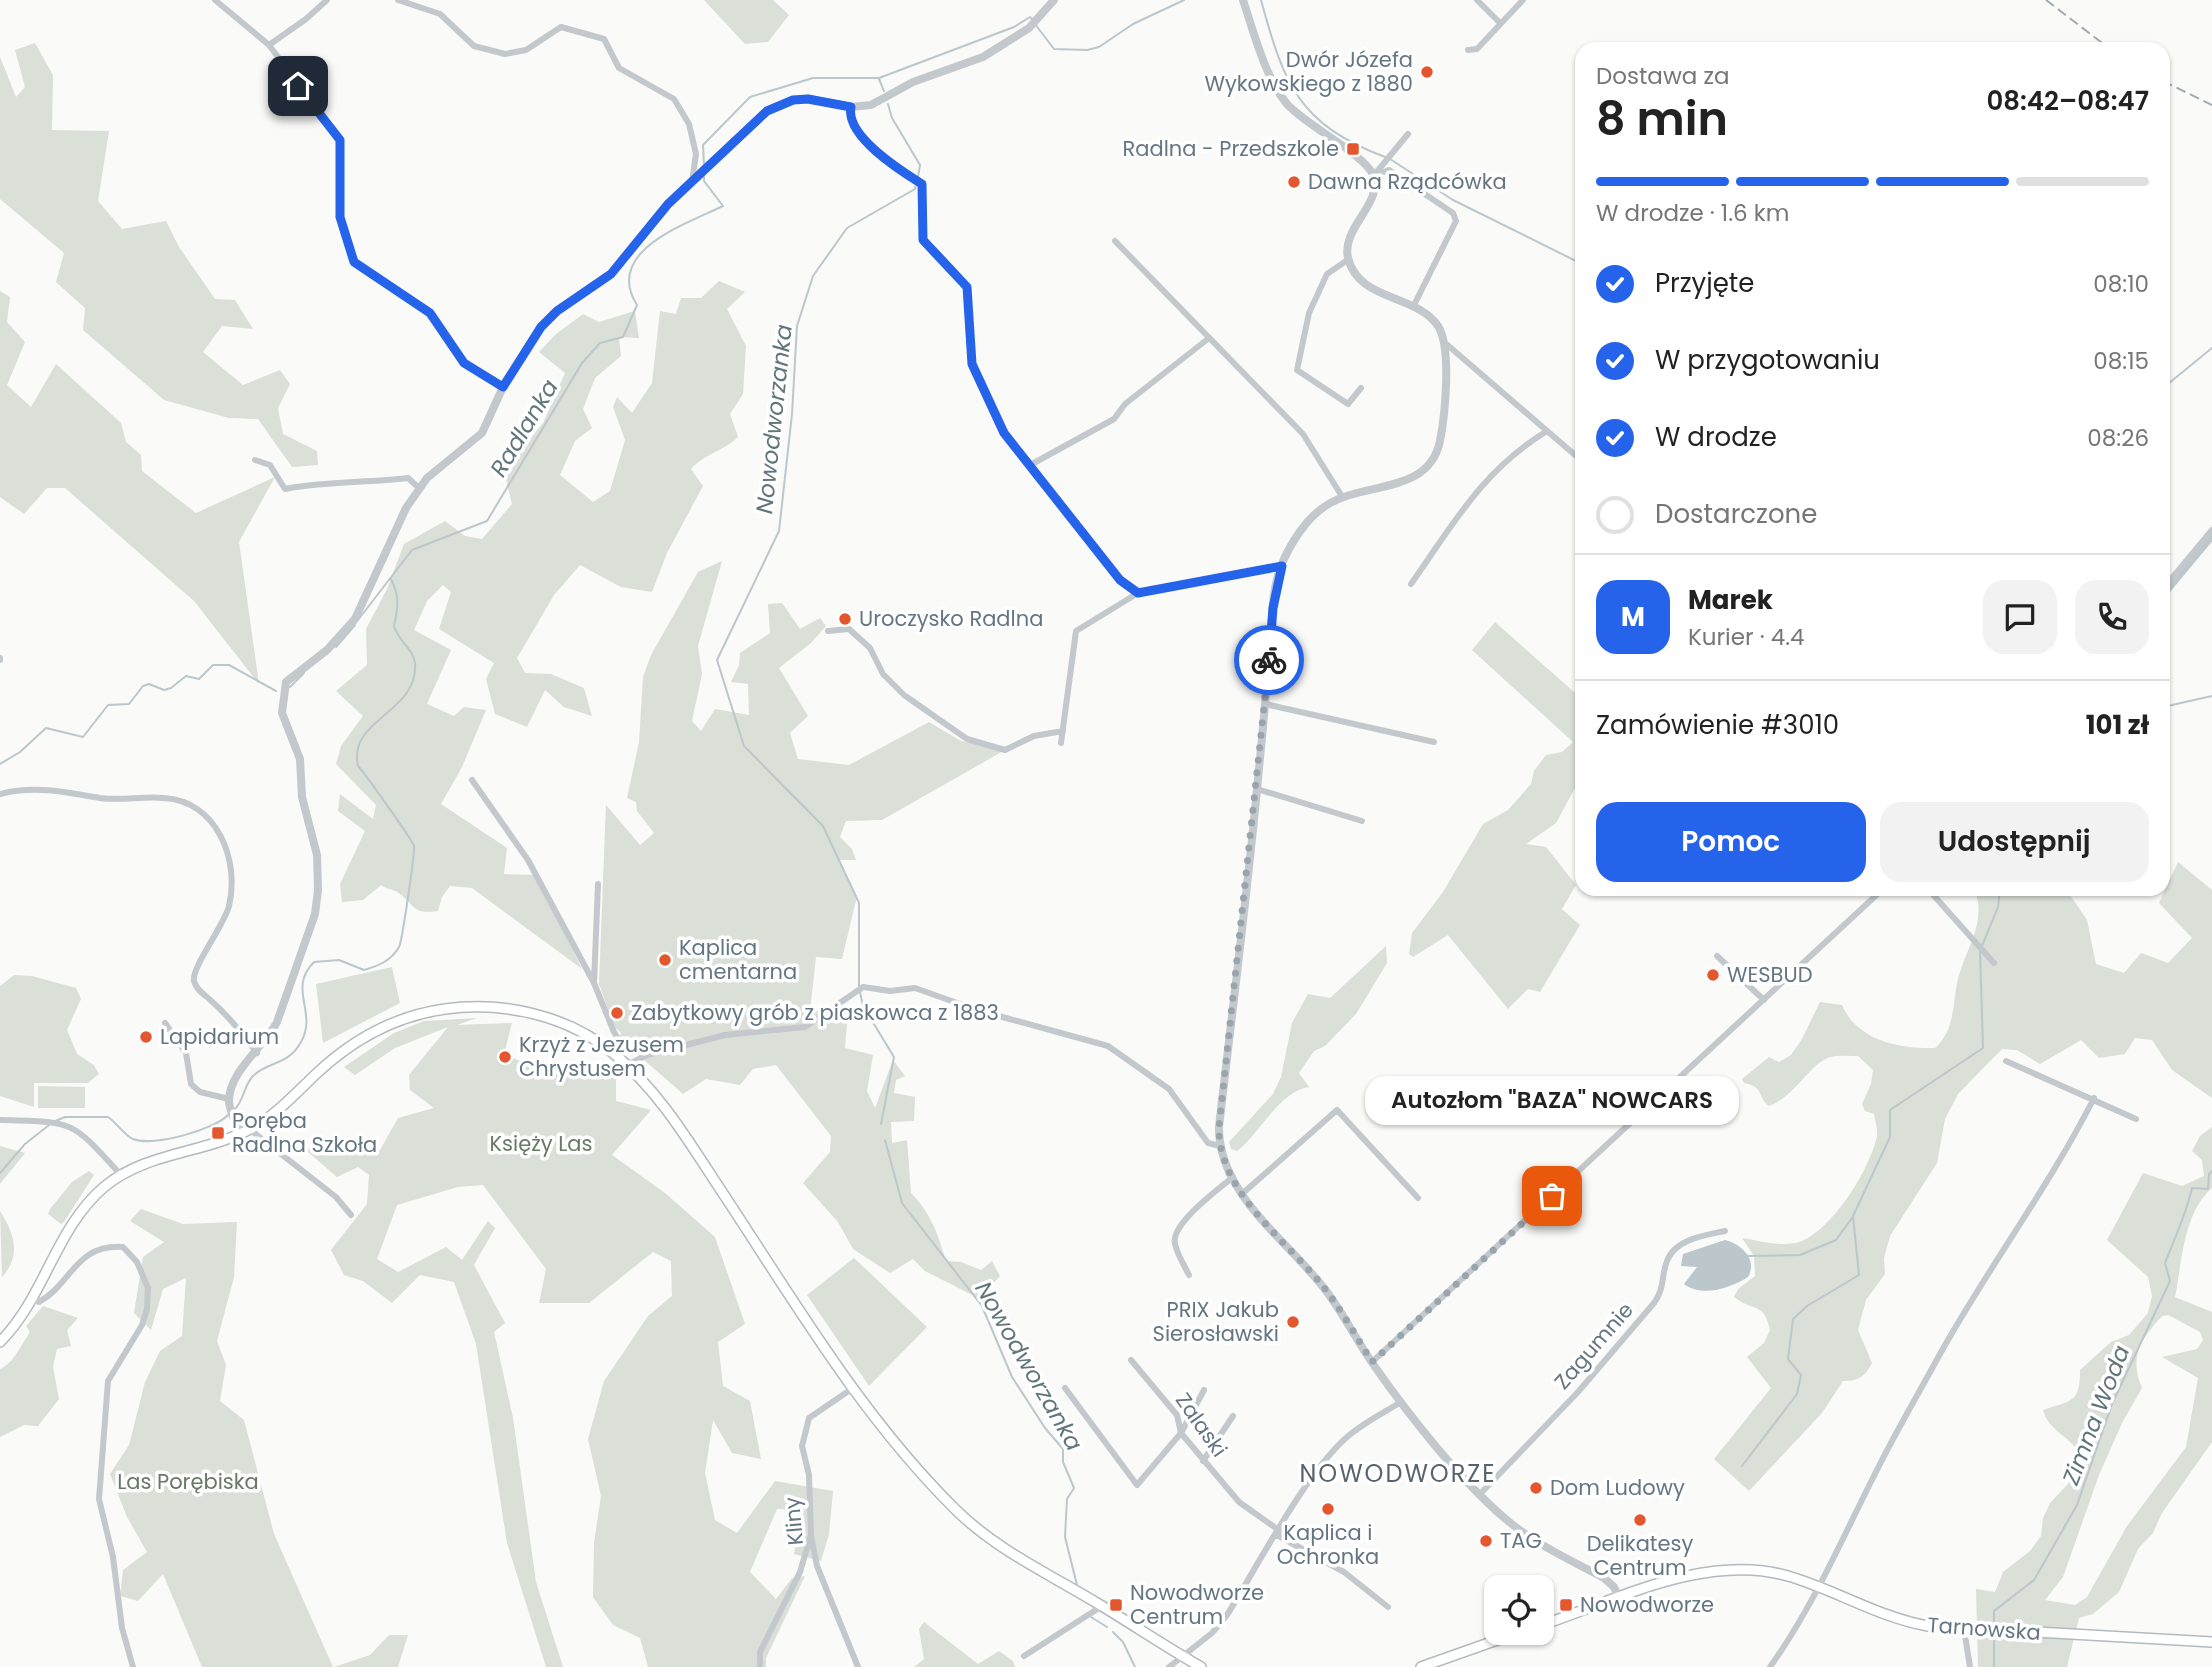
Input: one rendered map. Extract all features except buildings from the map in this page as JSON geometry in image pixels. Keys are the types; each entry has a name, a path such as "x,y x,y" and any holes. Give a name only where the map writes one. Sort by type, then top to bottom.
{"main road":[{"path":"0,1342 33,1300 80,1212 121,1175 158,1159 244,1131 270,1116 357,1041 387,1025 429,1012 483,1007 537,1015 573,1028 624,1063 673,1118 853,1388 937,1489 969,1521 1021,1559 1201,1667"},
{"name":"Tarnowska","path":"1554,1621 1619,1598 1714,1571 1766,1572 1820,1588 1901,1621 1964,1629 2212,1642"},
{"path":"1420,1667 1484,1645"}],"street":[{"path":"215,0 269,45 340,140 340,217 354,262 430,313 464,363 503,387"},
{"path":"269,45 306,19 327,0"},
{"path":"398,0 440,14 474,46 505,54 526,50 561,27 604,39 619,68 674,99 689,124 696,154 695,178"},
{"path":"351,1215 336,1198 244,1131 234,1117 229,1102 238,1076 257,1053 277,1021 315,914 318,890 317,855 302,797 300,759 282,713 286,682 327,650 355,619 406,508 427,478 482,433 503,387 541,327 557,311 611,274 668,204 767,111 793,100 808,99 851,107 871,105 913,82 983,57 1034,22 1054,0"},
{"path":"1243,0 1283,99 1313,127 1360,160 1374,176 1374,192 1349,242 1349,259 1354,270 1368,285 1413,307 1434,321 1444,342 1575,455"},
{"path":"1477,0 1500,23"},
{"path":"1468,50 1478,49 1523,0"},
{"path":"851,107 851,121 877,153 922,184 923,240 967,287 972,364 1004,433 1032,464 1120,580 1138,593"},
{"path":"1374,176 1408,134"},
{"path":"1374,176 1390,170 1453,213 1456,221 1413,307"},
{"path":"1115,241 1303,434 1343,498"},
{"path":"1349,259 1327,274 1309,313 1297,370 1348,404 1361,388"},
{"path":"1032,464 1114,419 1125,404 1209,338"},
{"path":"1444,342 1442,422 1432,461 1409,480 1328,503 1307,523 1282,566 1273,608 1257,789 1219,1127 1220,1146 1243,1193 1322,1284 1401,1402 1481,1493 1508,1521 1531,1538 1610,1582 1619,1598"},
{"path":"1411,584 1453,520 1502,463 1547,430"},
{"path":"255,460 270,466 285,489 327,481 369,482 408,478 419,488"},
{"path":"2170,581 2212,530"},
{"path":"1061,743 1076,631 1138,593 1282,566"},
{"path":"828,631 849,629 870,649 883,674 897,688 967,738 1005,750 1034,736 1063,731"},
{"path":"1265,704 1434,743"},
{"path":"472,780 527,860 594,983 623,1047 624,1063 725,1035 805,1027 863,987 890,991 915,988 977,1010 1108,1046 1169,1089 1209,1143 1220,1146"},
{"path":"0,794 40,789 102,798 165,798 191,805 208,817 230,859 232,882 219,932 195,967 193,978 196,988 232,1020 257,1053"},
{"path":"1257,789 1362,821"},
{"path":"594,983 598,884"},
{"path":"1372,1362 1875,896"},
{"path":"1934,896 1994,963"},
{"path":"1717,956 1764,1000"},
{"path":"165,1023 186,1053 191,1084 200,1091 229,1102"},
{"path":"2006,1061 2136,1119"},
{"path":"1770,1667 1820,1588 1879,1465 1950,1337 2065,1157 2094,1098"},
{"path":"1243,1193 1337,1110 1418,1198"},
{"path":"0,1120 47,1121 74,1126 121,1175"},
{"path":"1189,1275 1174,1243 1176,1231 1198,1206 1233,1177"},
{"name":"Zagumnie","path":"1481,1493 1578,1392 1654,1303 1663,1291 1667,1261 1674,1251 1703,1236 1725,1231"},
{"path":"33,1300 39,1302 46,1298 73,1266 106,1246 124,1247 137,1262 148,1287 142,1325 108,1381 99,1499 113,1557 122,1628 133,1667"},
{"name":"Zalaski","path":"1131,1360 1178,1415 1181,1433 1239,1502 1278,1533 1344,1573 1388,1606"},
{"name":"Kliny","path":"853,1388 808,1418 802,1446 809,1475 811,1536 817,1566 858,1667"},
{"path":"1065,1388 1137,1485 1181,1433 1204,1390"},
{"path":"1169,1667 1212,1633 1227,1615 1304,1491 1345,1439 1401,1402"},
{"path":"1203,1461 1233,1416"},
{"path":"760,1667 761,1652 800,1572 811,1536"},
{"path":"1024,1656 1102,1606"},
{"path":"1964,1629 1970,1667"}],"green space":[{"path":"704,0 773,0 789,15 768,42 745,44"},
{"path":"35,43 53,75 52,130 109,131 98,201 122,229 166,221 179,247 215,299 235,300 253,329 222,326 203,352 243,385 280,370 290,384 278,408 283,434 317,451 318,465 292,467 258,419 229,418 164,400 83,330 85,308 56,282 64,253 0,199 0,57 16,97 25,87 15,50"},
{"path":"719,281 745,292 727,309 746,346 743,394 730,414 738,437 691,469 703,486 667,553 652,592 621,587 580,565 554,595 517,658 525,673 551,674 584,688 592,716 564,707 545,690 527,727 495,714 486,679 494,663 439,629 451,592 443,585 427,601 414,630 451,650 427,704 454,716 464,707 486,710 462,767 441,804 507,848 504,874 536,875 582,969 472,888 450,886 442,897 438,911 429,912 414,908 403,896 381,885 363,900 342,902 340,884 365,831 338,811 340,794 373,819 376,805 336,764 341,746 363,716 336,691 367,665 366,629 387,589 404,544 445,521 465,536 482,539 512,504 504,471 543,423 565,373 539,352 556,334 583,314 599,322 635,311 639,338 619,337 621,356 595,378 583,409 592,428 575,441 560,475 593,502 610,491 625,440 613,407 617,397 632,413 652,383 660,311 676,314 681,298 701,298"},
{"path":"0,291 10,297 7,322 25,342 7,385 31,407 56,364 121,423 126,442 141,455 142,471 196,513 275,477 239,542 259,684 194,601 65,488 47,488 24,514 0,497"},
{"path":"722,561 698,646 702,674 692,721 701,731 715,709 749,715 748,684 731,682 739,665 740,653 770,633 768,604 782,603 800,629 820,618 826,626 811,643 779,668 808,716 790,733 798,759 849,765 929,722 961,741 1005,750 882,820 846,821 840,837 852,849 856,860 838,860 857,896 842,959 816,957 810,1011 848,1011 845,1048 873,1055 867,1091 875,1108 893,1060 905,1076 896,1080 894,1093 915,1097 914,1121 891,1122 892,1143 907,1140 911,1193 933,1224 946,1261 961,1262 981,1270 992,1261 1000,1276 980,1299 925,1271 913,1259 890,1273 853,1249 838,1222 803,1183 830,1152 831,1136 776,1065 753,1069 740,1085 706,1079 683,1094 619,1038 621,1033 614,1026 599,984 606,805 640,845 654,833 637,811 636,802 627,798 639,742 643,677 651,655 698,572"},
{"path":"1495,622 1575,693 1575,788 1556,823 1526,844 1546,847 1575,884 1562,909 1580,925 1540,992 1528,989 1508,1009 1448,935 1413,957 1409,954 1412,933 1443,892 1483,824 1508,810 1531,784 1534,771 1546,755 1562,752 1573,742 1472,650"},
{"path":"2178,862 2212,890 2212,1098 2172,1070 2152,1040 2135,1038 2125,1054 2099,1058 2081,1040 2040,1064 2017,1050 2002,1049 1958,1094 1945,1119 1937,1163 1890,1236 1884,1258 1885,1274 1866,1300 1858,1330 1872,1363 1864,1375 1843,1381 1822,1413 1749,1491 1714,1459 1771,1388 1747,1357 1764,1343 1770,1330 1768,1321 1757,1308 1734,1297 1738,1289 1755,1276 1754,1256 1742,1238 1788,1244 1802,1241 1814,1234 1838,1210 1859,1180 1877,1133 1874,1114 1865,1111 1862,1104 1871,1084 1873,1070 1858,1056 1833,1056 1822,1061 1787,1095 1769,1106 1755,1087 1744,1083 1742,1079 1769,1057 1779,1062 1791,1055 1820,1002 1842,1005 1858,1027 1880,1040 1907,1047 1935,1048 1951,1022 1957,982 1978,921 1977,896 2071,896 2087,920 2096,964 2124,973 2141,953 2168,963 2192,938 2159,903 2162,896 2170,896 2170,879"},
{"path":"1386,946 1387,963 1356,1014 1325,1046 1314,1051 1299,1073 1309,1087 1298,1090 1279,1105 1237,1151 1231,1149 1229,1142 1273,1094 1281,1077 1292,1023 1308,994 1330,998"},
{"path":"392,967 400,1003 323,1043 316,984"},
{"path":"14,975 32,976 76,988 81,999 67,1030 77,1054 94,1065 99,1074 88,1083 34,1083 34,1107 0,1096 0,986"},
{"name":"Księży Las","path":"477,1018 457,1025 512,1023 504,1055 557,1074 564,1068 616,1069 616,1101 651,1110 612,1155 665,1193 715,1237 745,1324 718,1342 723,1386 750,1401 761,1459 732,1453 713,1420 705,1473 715,1520 737,1533 775,1481 833,1491 829,1534 821,1561 794,1554 801,1510 777,1509 750,1572 776,1599 792,1578 805,1576 766,1658 766,1667 648,1667 640,1638 613,1625 593,1597 594,1543 601,1496 588,1439 604,1381 648,1316 672,1296 671,1261 653,1252 589,1303 539,1303 546,1269 483,1185 458,1187 397,1205 377,1259 398,1272 446,1247 462,1260 488,1221 495,1228 474,1265 505,1323 494,1332 513,1418 536,1582 563,1667 546,1667 507,1543 476,1344 454,1282 420,1275 392,1303 363,1281 344,1275 331,1250 367,1204 369,1175 358,1167 337,1177 307,1151 314,1140 380,1150 398,1118 434,1108 410,1090 409,1075 448,1027 395,1048 355,1075 344,1067 394,1033 424,1021"},
{"path":"38,1086 85,1087 85,1108 38,1108"},
{"path":"2212,1127 2212,1188 2202,1198 2189,1225 2175,1297 2212,1312 2212,1442 2162,1513 2153,1533 2138,1549 2119,1592 2093,1614 2079,1618 2067,1667 1978,1667 1976,1589 1995,1592 2003,1572 2030,1551 2041,1536 2043,1518 2050,1503 2068,1484 2079,1454 2050,1423 2043,1410 2072,1399 2078,1389 2080,1370 2111,1342 2129,1335 2148,1313 2152,1296 2148,1277 2107,1240 2143,1173 2182,1186 2204,1176 2202,1160 2192,1151 2200,1136","holes":["2168,1315 2200,1332 2203,1340 2197,1349 2162,1357 2198,1378 2186,1447 2127,1526 2087,1597 2075,1605 2045,1600 2063,1577 2099,1475 2122,1423 2142,1388 2138,1377 2137,1358 2143,1341 2162,1316"]},
{"path":"0,1146 25,1153 0,1184"},
{"path":"89,1171 94,1175 61,1224 48,1214 50,1209 72,1182"},
{"name":"Las Porębiska","path":"141,1209 183,1224 237,1222 234,1277 217,1341 226,1365 220,1401 244,1420 274,1534 333,1667 202,1667 163,1574 138,1601 120,1596 123,1570 147,1552 127,1517 110,1474 129,1445 145,1382 160,1351 182,1336 186,1278 163,1289 151,1330 134,1313 143,1257 164,1242 130,1221"},
{"path":"0,1211 14,1244 12,1260 2,1277"},
{"path":"854,1258 927,1327 869,1386 807,1295"},
{"path":"43,1306 78,1318 67,1330 71,1346 57,1349 53,1367 59,1399 38,1426 24,1425 0,1437 0,1369 17,1353 30,1332 26,1326"},
{"path":"924,1622 978,1664 999,1651 1013,1661 1015,1667 914,1667 924,1659 919,1629"},
{"path":"389,1635 408,1635 398,1667 334,1667 370,1655"}],"shaded area":[{"path":"1725,1240 1737,1245 1747,1254 1751,1265 1748,1277 1725,1288 1708,1291 1684,1284 1697,1267 1681,1266 1683,1254"}],"waterway":[{"name":"Radlanka","path":"1035,24 1054,49 1087,50 1099,47 1133,24 1184,0"},
{"name":"Radlanka","path":"1261,0 1278,55 1299,98 1332,130 1385,157"},
{"path":"704,165 703,145 750,97 813,78 879,78 1014,27 1030,17 1032,19"},
{"path":"879,79 884,91"},
{"name":"Nowodworzanka","path":"888,104 892,118 920,165 918,177"},
{"name":"Radlanka","path":"1390,159 1453,200 1575,261"},
{"name":"Radlanka","path":"358,620 412,550 487,521 582,363 600,343 623,337 637,305 629,286 631,269 640,255 653,242 671,231 723,206 704,181 704,175"},
{"name":"Nowodworzanka","path":"859,987 859,903 823,826 744,746 717,660 779,531 792,414 797,326 813,276 847,228 915,189 916,184"},
{"name":"Radlanka","path":"2170,382 2212,348"},
{"path":"2170,587 2212,536"},
{"path":"235,1109 253,1076 290,1055 301,1042 306,1021 303,982 306,972 314,962 339,960 364,970 384,962 399,947 414,846 358,766 357,750 363,737 406,694 413,680 414,658 394,626 397,602 391,579"},
{"name":"Radlanka","path":"336,647 355,625"},
{"path":"0,764 20,752 46,728 83,737 108,705 129,704 143,686 149,684 164,690 186,676 199,679 213,665 229,665 276,691"},
{"name":"Radlanka","path":"290,687 304,673"},
{"path":"2170,705 2212,696"},
{"path":"1982,946 1998,907 1999,896"},
{"path":"1742,1466 1797,1394 1801,1375 1788,1359 1793,1319 1807,1306 1859,1275 1853,1216 1890,1137 1890,1110 1983,1048 1980,951"},
{"name":"Nowodworzanka","path":"860,992 863,1006 894,1057 881,1124"},
{"path":"53,1122 65,1117 108,1117 133,1139 154,1141 183,1136 221,1121 228,1115"},
{"path":"0,1173 25,1144 49,1125"},
{"name":"Nowodworzanka","path":"885,1140 902,1203 982,1306 1012,1377 1045,1428 1063,1449 1063,1462 1074,1488 1067,1499 1065,1537 1077,1585"},
{"name":"Zimna Woda","path":"1994,1627 1994,1611 2034,1580 2077,1505 2112,1404 2170,1281 2165,1263 2192,1188 2208,1189 2209,1174 2212,1171"},
{"path":"1748,1256 1800,1255 1836,1240 1852,1218"},
{"name":"Nowodworzanka","path":"1091,1617 1107,1627"},
{"name":"Nowodworzanka","path":"1113,1632 1123,1642 1135,1667"},
{"name":"Zimna Woda","path":"1994,1633 1994,1667"}],"railway":[{"path":"2046,0 2101,42"},
{"path":"2170,84 2212,105"}],"way so far":[{"path":"1269,660 1219,1127 1224,1160 1252,1205 1322,1284 1372,1362 1552,1196"}],"place":[{"name":"Dwór Józefa Wykowskiego z 1880","path":"1427,72"},
{"name":"Radlna - Przedszkole","path":"1353,149"},
{"name":"Dawna Rządcówka","path":"1294,182"},
{"name":"Uroczysko Radlna","path":"845,619"},
{"name":"Kaplica cmentarna","path":"665,960"},
{"name":"WESBUD","path":"1713,975"},
{"name":"Zabytkowy grób z piaskowca z 1883","path":"617,1013"},
{"name":"Lapidarium","path":"146,1037"},
{"name":"Krzyż z Jezusem Chrystusem","path":"505,1057"},
{"name":"Poręba Radlna Szkoła","path":"218,1133"},
{"name":"Autozłom \"BAZA\" NOWCARS","path":"1552,1196"},
{"name":"PRIX Jakub Sierosławski","path":"1293,1322"},
{"name":"Dom Ludowy","path":"1536,1488"},
{"name":"Kaplica i Ochronka","path":"1328,1509"},
{"name":"Delikatesy Centrum","path":"1640,1520"},
{"name":"TAG","path":"1486,1541"},
{"name":"Nowodworze Centrum","path":"1116,1605"},
{"name":"Nowodworze","path":"1566,1605"}],"district":[{"name":"NOWODWORZE","path":"1398,1474"}],"route":[{"path":"298,86 313,107 329,122 340,140 340,217 354,262 430,313 464,363 503,387 526,346 541,327 557,311 611,274 668,204 767,111 793,100 808,99 851,107 851,121 877,153 922,184 923,240 967,287 972,364 984,395 1004,433 1036,469 1120,580 1138,593 1273,565 1282,566 1277,579 1269,660"}]}
